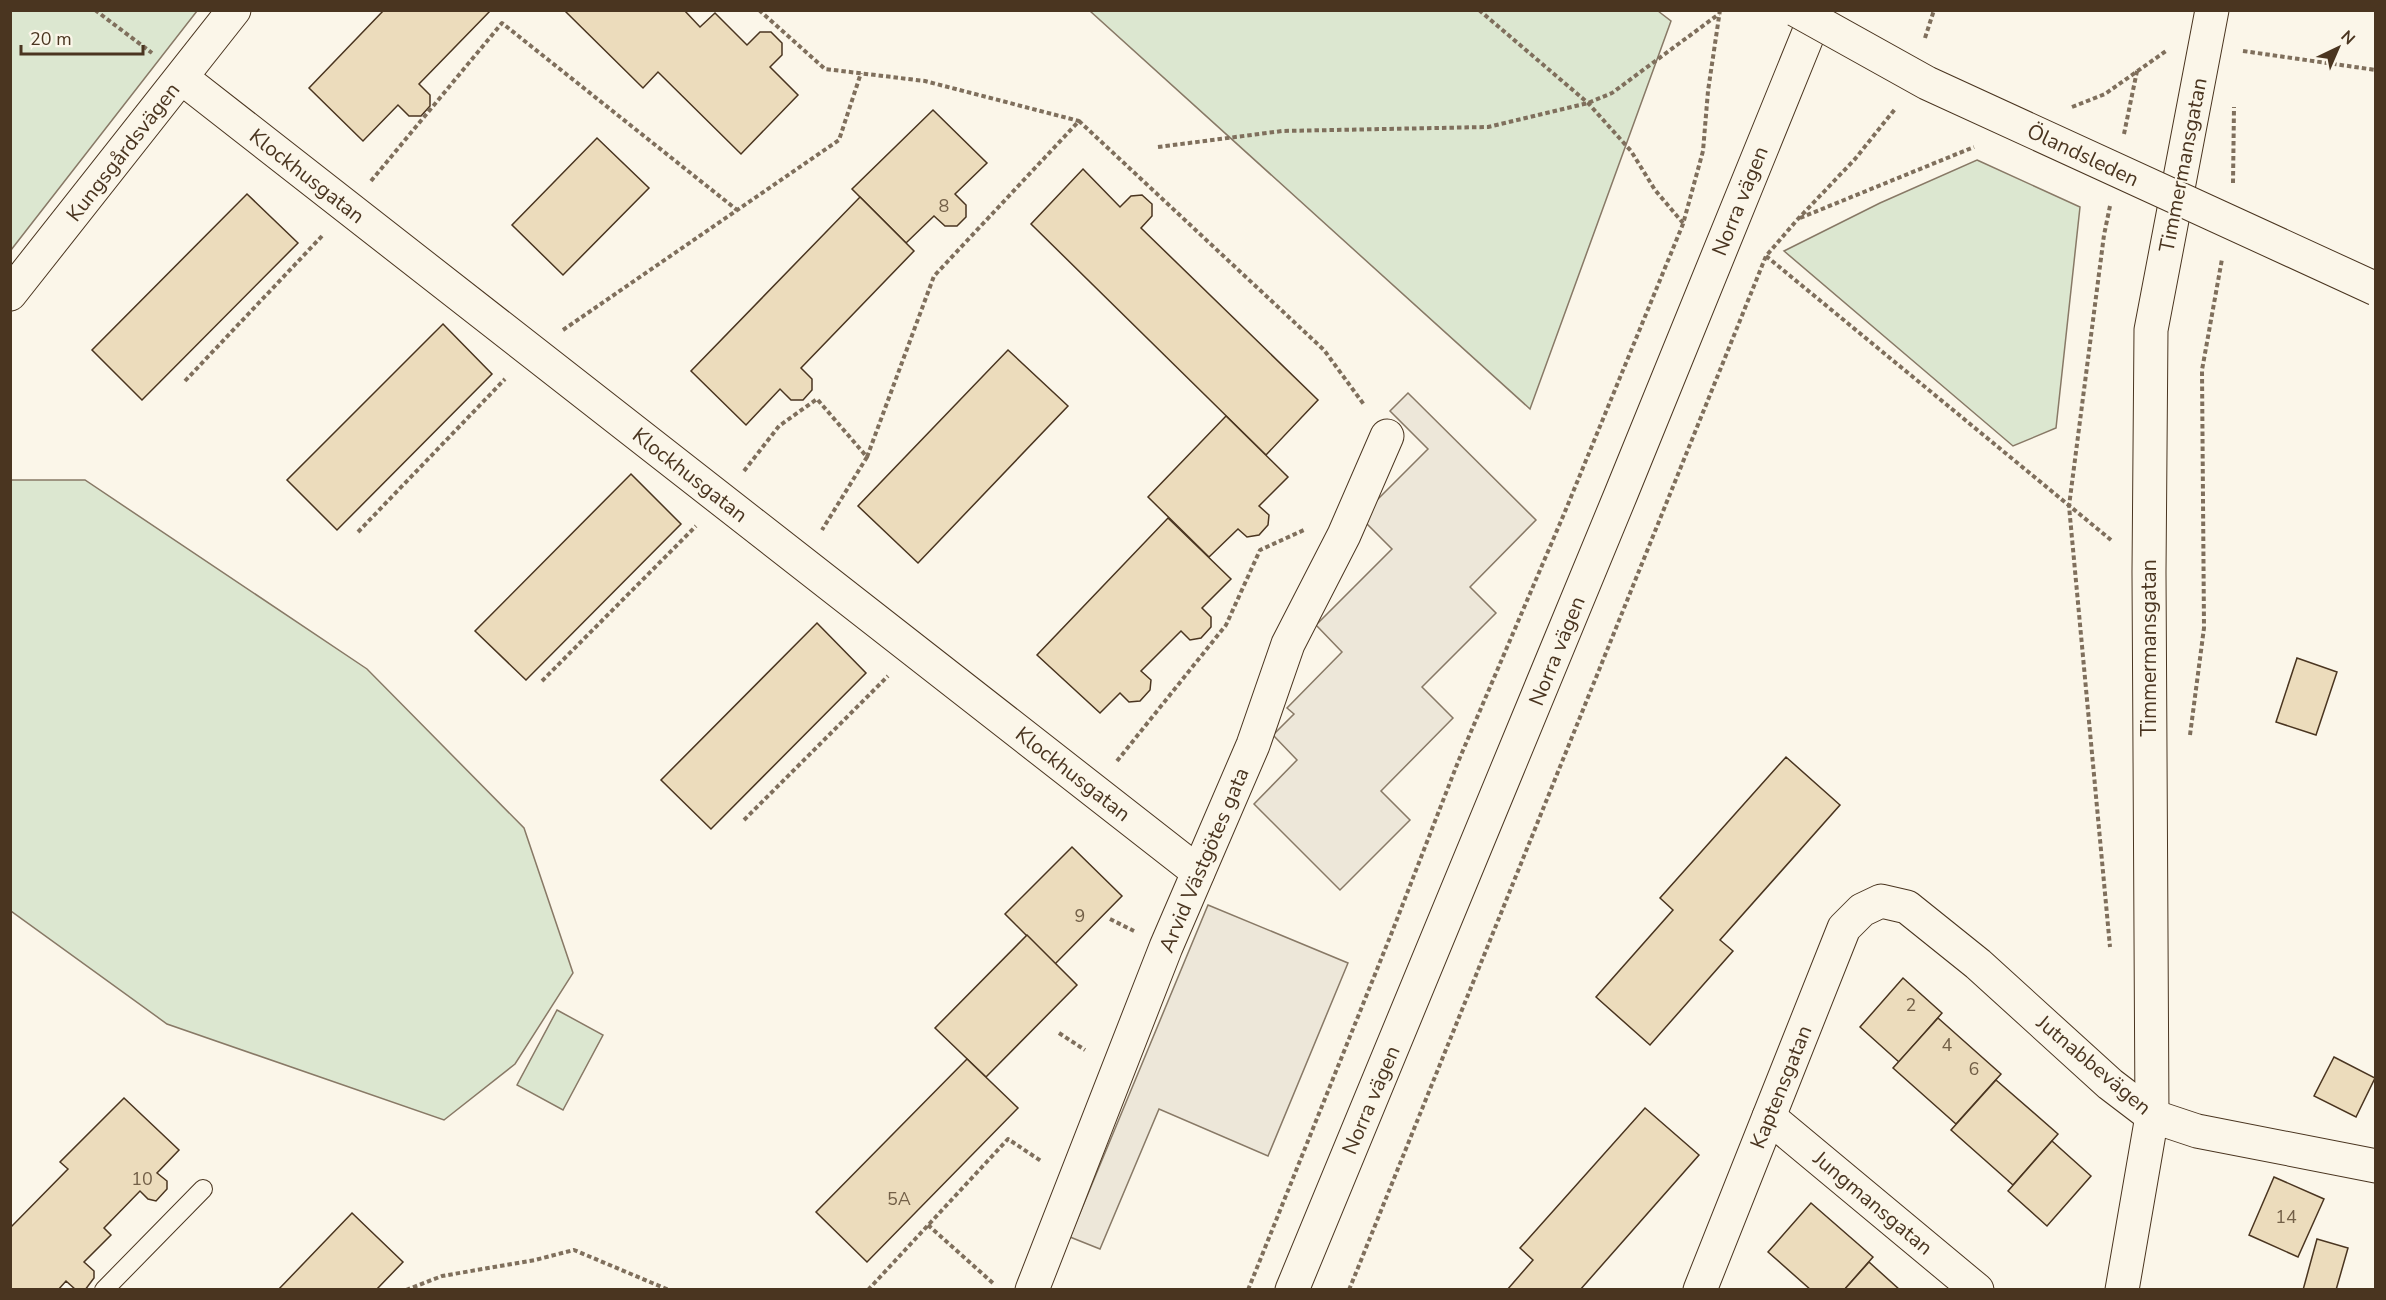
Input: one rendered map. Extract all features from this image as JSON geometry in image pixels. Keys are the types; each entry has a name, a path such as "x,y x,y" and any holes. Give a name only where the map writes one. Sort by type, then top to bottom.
{"street":[{"name":"Kungsgårdsvägen","path":"10,294 234,10"},
{"name":"Ölandsleden","path":"1796,10 1927,83 2376,289"},
{"name":"Norra vägen","path":"1292,1290 1608,527 1818,10"},
{"name":"Timmermansgatan","path":"2122,1290 2152,1116 2149,572 2151,330 2212,10"},
{"name":"Klockhusgatan","path":"182,78 1198,872"},
{"name":"Arvid Västgötes gata","path":"1032,1290 1198,872 1253,745 1288,644 1344,535 1387,436"},
{"name":"Jutnabbevägen","path":"1881,901 1906,907 1978,964 2110,1084 2152,1116 2198,1131 2376,1166"},
{"name":"Kaptensgatan","path":"1700,1290 1844,928 1862,910 1881,901"},
{"name":"Jungmansgatan","path":"1769,1117 1977,1290"}],"lane":[{"path":"104,1290 203,1189"}],"path":[{"path":"95,10 182,78"},
{"path":"759,10 825,69 926,81 1079,121 1324,350 1387,436"},
{"path":"1479,10 1588,103 1631,151 1655,190 1683,224"},
{"path":"1924,40 1934,10"},
{"path":"1158,147 1282,131 1488,127 1588,103 1612,93 1720,12"},
{"path":"1248,1290 1458,762 1564,514 1683,224 1703,151 1708,92 1720,12"},
{"path":"185,381 348,208 502,23 737,210"},
{"path":"2206,45 2376,70"},
{"path":"2123,142 2137,71"},
{"path":"358,532 532,351 839,141 861,73"},
{"path":"2232,189 2235,97"},
{"path":"1349,1290 1766,256 1856,159 1893,115 1897,105"},
{"path":"802,562 867,457 934,276 1079,121"},
{"path":"2110,948 2069,506 2104,235 2111,200"},
{"path":"2189,745 2204,628 2202,370 2217,299 2223,255"},
{"path":"1766,256 2149,572"},
{"path":"542,681 722,500 779,426 817,399 867,457"},
{"path":"1094,790 1226,626 1260,550 1356,506"},
{"path":"744,820 914,650"},
{"path":"868,1290 1008,1139 1074,1183"},
{"path":"928,1224 1000,1290"},
{"path":"406,1290 442,1276 535,1260 574,1250 669,1290"}],"green space":[{"path":"10,11 197,11 11,250"},
{"path":"1090,11 1658,11 1671,21 1530,409"},
{"path":"1977,160 2080,207 2056,428 2013,446 1784,251 1880,203"},
{"path":"11,480 85,480 367,669 524,828 573,973 515,1064 444,1120 167,1024 11,911"},
{"path":"557,1010 603,1035 563,1110 517,1085"}],"shaded area":[{"path":"1408,393 1536,520 1470,587 1496,613 1422,687 1453,718 1381,791 1410,820 1340,890 1254,804 1297,760 1273,735 1294,714 1287,708 1342,652 1316,625 1392,549 1360,517 1428,449 1390,411"},
{"path":"1208,905 1348,963 1268,1156 1159,1109 1100,1249 1070,1237"}],"building":[{"path":"384,10 491,10 419,84 430,95 430,106 421,116 409,116 398,105 363,141 309,88"},
{"path":"564,10 684,10 700,27 715,13 747,45 760,32 771,32 782,43 782,55 770,67 798,95 741,154 658,72 643,88"},
{"path":"933,110 987,163 955,194 966,205 966,217 957,226 945,226 934,216 906,243 852,189"},
{"path":"597,138 649,188 563,275 512,225"},
{"path":"1083,169 1120,207 1131,196 1142,195 1152,204 1152,216 1141,228 1318,400 1266,455 1031,224"},
{"path":"247,194 298,243 142,400 92,350"},
{"path":"860,197 914,251 801,368 812,379 812,390 803,400 791,400 780,389 746,425 691,371"},
{"path":"443,324 492,374 337,530 287,480"},
{"path":"1008,350 1068,406 918,563 858,506"},
{"path":"1226,416 1288,477 1259,506 1269,515 1268,525 1259,535 1247,537 1238,529 1209,557 1148,497"},
{"path":"631,474 681,524 526,680 475,631"},
{"path":"1168,518 1231,579 1202,608 1211,617 1211,627 1201,638 1190,640 1181,631 1141,671 1151,680 1150,690 1140,701 1129,702 1120,693 1100,713 1037,655"},
{"path":"817,623 866,673 711,829 661,780"},
{"path":"2297,658 2337,672 2316,735 2276,722"},
{"path":"1786,757 1840,805 1720,940 1733,951 1650,1045 1596,997 1673,910 1660,898"},
{"path":"1072,847 1122,896 1055,964 1005,914"},
{"path":"1027,935 1077,985 986,1077 935,1028"},
{"path":"1903,978 1942,1013 1899,1062 1860,1027"},
{"path":"1938,1018 2001,1074 1956,1124 1893,1068"},
{"path":"2334,1057 2375,1078 2356,1117 2314,1096"},
{"path":"967,1059 1018,1108 867,1262 816,1212"},
{"path":"1996,1080 2058,1134 2013,1185 1951,1130"},
{"path":"124,1098 179,1150 157,1173 167,1181 167,1189 156,1201 148,1199 140,1191 104,1228 111,1235 84,1262 94,1271 94,1278 85,1290 75,1289 66,1281 58,1290 10,1290 10,1228 68,1169 60,1162"},
{"path":"1645,1108 1699,1155 1580,1290 1507,1290 1533,1260 1520,1248"},
{"path":"2052,1141 2091,1176 2047,1226 2008,1191"},
{"path":"2274,1177 2324,1199 2298,1257 2249,1235"},
{"path":"1811,1203 1873,1257 1844,1290 1811,1290 1768,1252"},
{"path":"352,1213 403,1262 376,1290 278,1290"},
{"path":"2317,1239 2348,1248 2336,1290 2303,1290"},
{"path":"1869,1262 1900,1290 1844,1290"}]}
